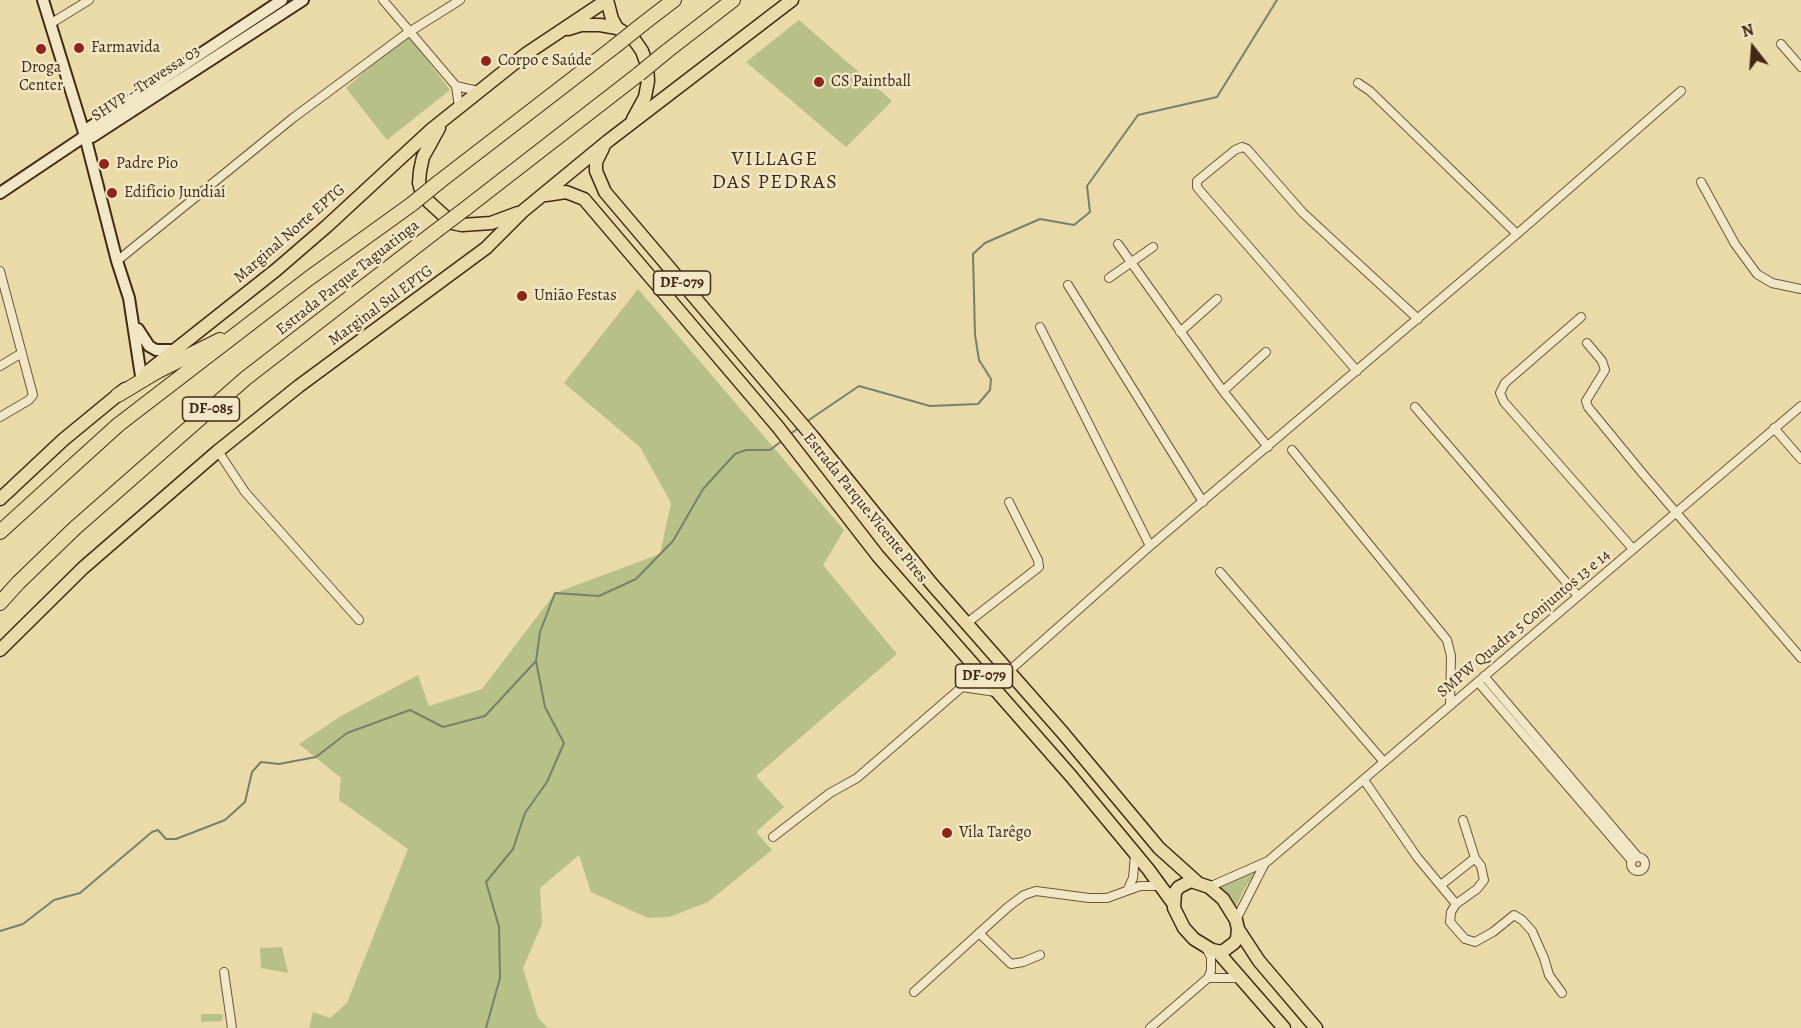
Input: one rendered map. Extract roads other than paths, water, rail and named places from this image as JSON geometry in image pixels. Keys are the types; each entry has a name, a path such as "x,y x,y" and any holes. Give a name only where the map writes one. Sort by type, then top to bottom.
{"highway":[{"name":"Estrada Parque Taguatinga","path":"0,532 118,425 308,279 412,204 674,0"},
{"name":"Estrada Parque Taguatinga","path":"0,603 75,528 246,378 733,0"},
{"path":"118,395 158,371 219,341 264,315"}],"main road":[{"name":"Marginal Norte EPTG","path":"0,499 63,440 310,241 446,117 556,33 607,0"},
{"path":"607,0 617,28"},
{"name":"Marginal Sul EPTG","path":"0,650 83,568 218,451 299,386 486,248 523,211 608,141 792,0"},
{"path":"556,33 581,25 617,28 633,38 642,51 648,81 645,97 638,113 621,131"},
{"path":"446,117 428,147 420,171 421,190 429,202 452,223 462,225 491,223 523,211"},
{"name":"Estrada Parque Vicente Pires","path":"608,141 599,153 596,162 596,171 604,192 1159,848 1203,885"},
{"name":"Estrada Parque Vicente Pires","path":"539,199 550,193 566,192 584,199 778,427 878,556 1000,694 1162,886 1173,903"},
{"path":"897,576 908,561 917,563"},
{"path":"1173,903 1175,892 1179,887 1191,881 1203,885"},
{"name":"DF-079","path":"1203,885 1223,899 1259,961 1316,1028"},
{"name":"DF-079","path":"1173,903 1184,927 1194,939 1211,949 1247,984 1284,1028"},
{"path":"1211,949 1222,952 1234,943 1237,939 1237,924"}],"street":[{"path":"43,0 85,136 117,261 129,298 141,376"},
{"path":"50,24 89,0"},
{"name":"SHVP - Travessa 03","path":"282,0 90,127 85,136 92,137 303,0"},
{"path":"383,0 456,86 459,107"},
{"path":"117,261 293,118 410,31 460,0"},
{"path":"576,20 595,0"},
{"path":"1780,44 1801,67"},
{"path":"1358,83 1370,91 1517,234"},
{"path":"456,86 478,91"},
{"path":"1009,671 1150,546 1517,234 1681,91"},
{"path":"0,193 85,136"},
{"path":"1357,371 1201,192 1197,187 1197,181 1235,150 1242,147 1247,149 1303,213 1418,318"},
{"path":"1701,182 1735,244 1757,274 1772,283 1801,289"},
{"path":"1118,244 1223,391 1268,447"},
{"path":"1109,278 1153,247"},
{"path":"0,271 33,395 29,400 0,417"},
{"path":"1068,285 1203,502"},
{"path":"1180,332 1217,299"},
{"path":"1581,317 1505,383 1500,393 1504,402 1633,549"},
{"path":"134,321 149,346 156,350 174,350"},
{"path":"1040,327 1150,546"},
{"path":"1587,343 1602,361 1605,370 1586,400 1588,407 1801,658"},
{"path":"1223,391 1266,352"},
{"path":"0,366 22,353"},
{"name":"SMPW Quadra 5 Conjuntos 13 e 14","path":"1203,885 1265,863 1801,406"},
{"path":"1415,407 1578,596"},
{"path":"1774,428 1801,459"},
{"path":"1292,450 1447,640 1451,656 1450,705"},
{"path":"218,451 245,492 359,621"},
{"path":"968,623 1039,567 1038,560 1009,502"},
{"path":"1220,572 1384,762"},
{"path":"773,837 830,793 857,778 963,687 969,658"},
{"path":"1481,679 1635,859"},
{"path":"963,687 992,690 1000,694"},
{"path":"1364,780 1417,857 1456,904"},
{"path":"1463,820 1484,880 1477,889 1456,904 1451,912 1450,922 1470,942 1480,940 1514,915 1522,920 1535,938 1549,975 1562,993"},
{"path":"1128,889 1133,878 1135,854"},
{"path":"1440,885 1475,858"},
{"name":"SMPW Quadra 5 Conjuntos 13 e 14","path":"1237,924 1265,863"},
{"path":"914,992 1019,897 1029,892 1050,891 1089,898 1107,898 1128,889 1146,885 1162,886"},
{"path":"978,933 1011,964 1040,955"},
{"path":"1150,1028 1208,978 1211,971 1211,949"},
{"path":"224,972 232,1028"},
{"path":"1208,978 1236,978 1247,984"}],"waterway":[{"path":"806,422 859,386 930,406 978,404 990,390 991,379 979,360 975,335 973,254 985,243 1040,219 1074,225 1090,212 1087,186 1138,115 1217,97 1277,0"},
{"path":"790,434 800,427"},
{"path":"0,931 23,924 54,900 80,893 152,832 158,830 166,839 176,839 225,820 245,802 252,772 261,762 279,764 316,757 347,733 410,710 443,727 485,716 536,661 540,632 555,593 599,596 636,579 673,541 703,489 735,454 746,450 770,450 783,440"},
{"path":"486,1028 500,978 499,927 486,882 513,849 525,813 547,782 564,743 545,707 536,661"}],"place":[{"name":"Farmavida","path":"79,48"},
{"name":"Droga Center","path":"41,49"},
{"name":"Corpo e Saúde","path":"486,61"},
{"name":"CS Paintball","path":"819,82"},
{"name":"Padre Pio","path":"104,164"},
{"name":"Edifício Jundiaí","path":"112,193"},
{"name":"União Festas","path":"522,296"},
{"name":"Vila Tarêgo","path":"947,833"}],"district":[{"name":"VILLAGE DAS PEDRAS","path":"775,172"}]}
